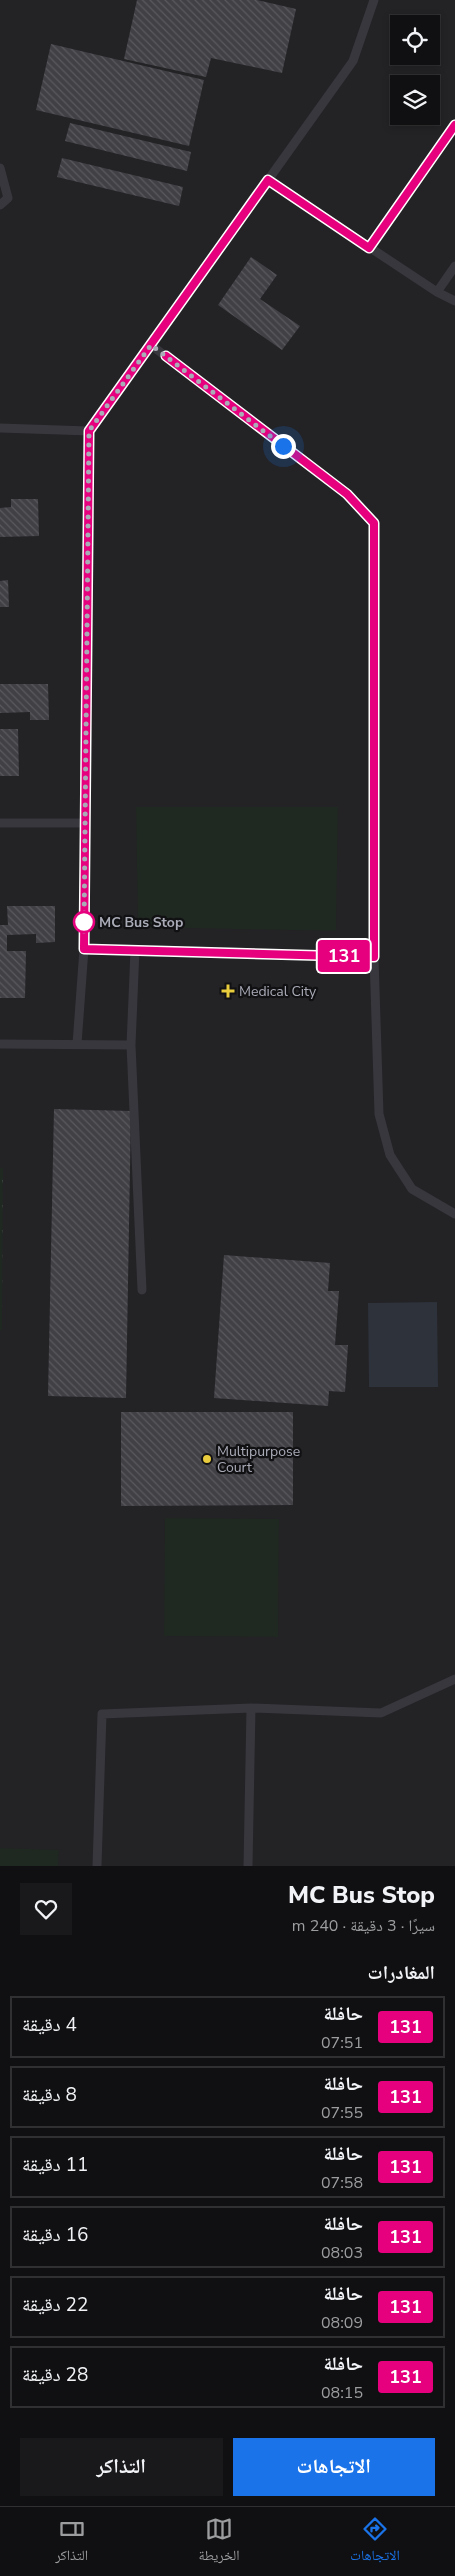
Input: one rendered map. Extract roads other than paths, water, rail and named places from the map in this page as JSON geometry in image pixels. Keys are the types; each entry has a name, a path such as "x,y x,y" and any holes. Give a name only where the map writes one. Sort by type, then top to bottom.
{"lane":[{"path":"77,1044 84,949 89,431 353,61 374,0"},
{"path":"369,248 455,125"},
{"path":"0,168 8,198 0,205"},
{"path":"268,180 369,248 437,292 455,301"},
{"path":"437,292 455,266"},
{"path":"151,345 347,494 374,523 374,957 380,1114 390,1155 412,1189 455,1214"},
{"path":"0,428 89,431"},
{"path":"0,823 85,823"},
{"path":"84,949 374,957"},
{"path":"135,950 132,1045 142,1290"},
{"path":"0,1044 132,1045"},
{"path":"97,1866 102,1714 251,1708 381,1713 455,1679"},
{"path":"248,1866 251,1708"}],"place":[{"name":"MC Bus Stop","path":"84,922"},
{"name":"Medical City","path":"228,991"},
{"name":"Multipurpose Court","path":"207,1459"}]}
